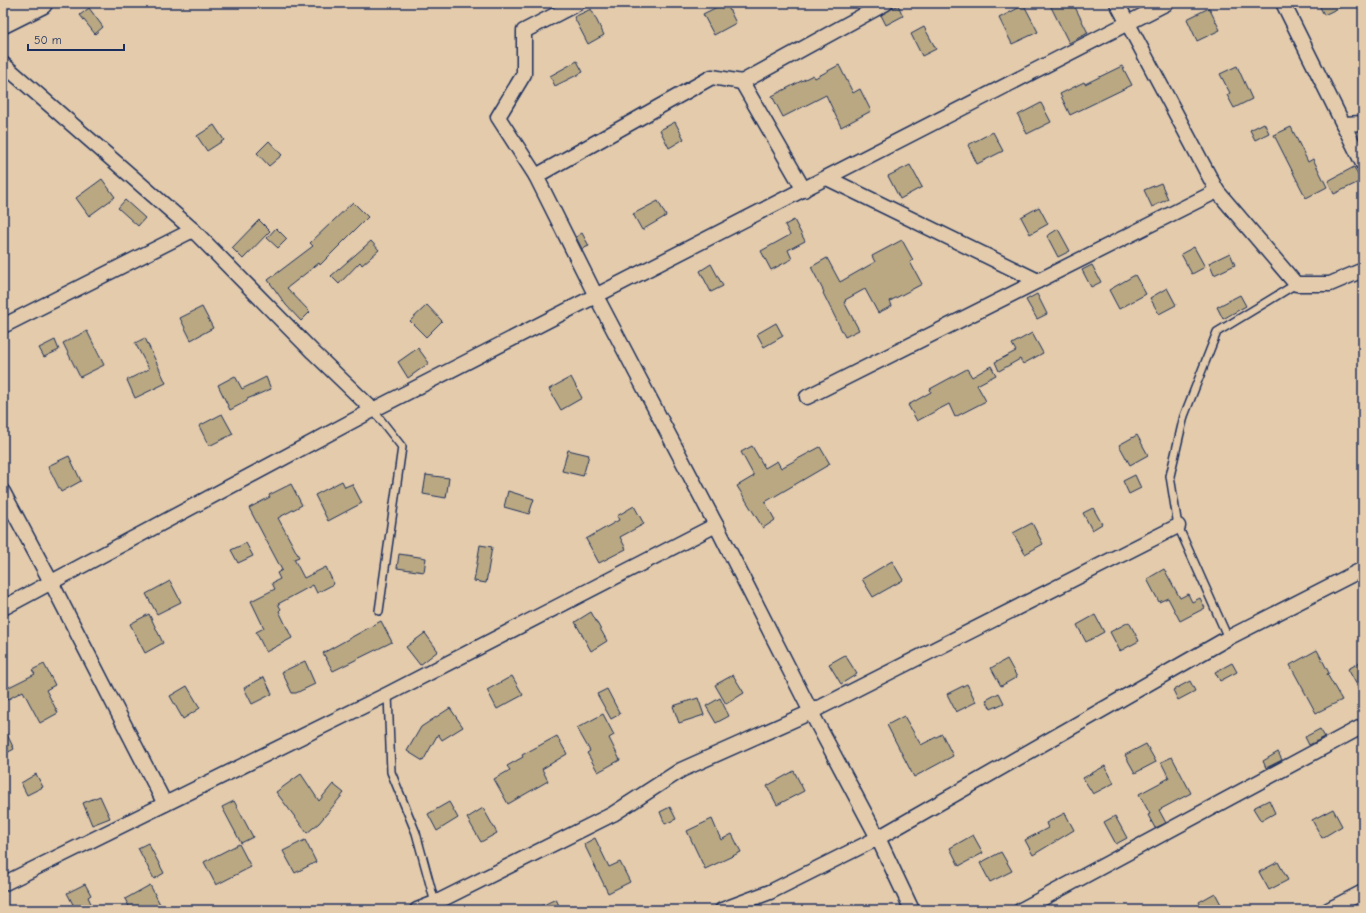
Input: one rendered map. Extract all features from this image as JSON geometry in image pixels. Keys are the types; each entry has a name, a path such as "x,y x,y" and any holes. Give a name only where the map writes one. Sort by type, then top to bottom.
{"highway":[{"path":"3,22 41,3"}],"street":[{"path":"578,3 524,30 524,74 498,117 536,176 596,296 716,525 811,712 878,838 912,910"},
{"path":"536,176 712,76 742,82 886,3"},
{"path":"1117,3 1217,191 1296,284 1330,284 1363,270"},
{"path":"3,608 373,410 1167,3"},
{"path":"1283,3 1363,164"},
{"path":"3,64 193,230 313,352 373,410"},
{"path":"742,82 804,190"},
{"path":"1343,124 1363,123"},
{"path":"827,178 1038,281"},
{"path":"808,397 1217,191"},
{"path":"3,326 193,230"},
{"path":"3,492 165,804"},
{"path":"3,884 388,694 716,525"},
{"path":"417,910 613,814 681,770 811,712 1178,526"},
{"path":"722,910 770,892 878,838 1228,638 1363,569"},
{"path":"1021,910 1363,726"},
{"path":"1328,910 1363,892"}],"lane":[{"path":"1228,638 1178,526 1170,476 1184,416 1217,332 1296,284"},
{"path":"373,410 402,447 379,611"},
{"path":"388,694 391,772 416,833 434,903"}],"building":[{"path":"725,3 736,23 714,35 703,14"},
{"path":"1049,3 1073,3 1088,33 1069,43"},
{"path":"1318,3 1349,3 1324,15"},
{"path":"898,5 903,16 886,25 881,15"},
{"path":"1024,5 1038,32 1012,44 999,18"},
{"path":"89,8 103,27 95,34 80,15"},
{"path":"1209,8 1220,30 1197,41 1187,19"},
{"path":"591,9 604,35 588,44 574,17"},
{"path":"924,27 936,49 922,56 911,34"},
{"path":"577,61 583,72 555,86 550,76"},
{"path":"839,65 853,93 860,89 871,111 841,127 826,95 783,117 772,96 813,75 815,78"},
{"path":"1122,66 1132,85 1070,115 1060,94"},
{"path":"1237,66 1252,99 1234,108 1227,95 1230,93 1220,74"},
{"path":"1041,103 1051,122 1027,134 1018,115"},
{"path":"675,122 684,139 669,148 660,130"},
{"path":"1264,123 1269,133 1255,140 1250,130"},
{"path":"214,125 224,140 207,151 197,136"},
{"path":"1291,127 1308,162 1313,159 1327,187 1306,198 1274,135"},
{"path":"993,132 1003,151 977,164 968,145"},
{"path":"269,141 282,155 269,166 257,153"},
{"path":"910,165 922,187 900,199 888,176"},
{"path":"1354,167 1361,181 1334,194 1328,181"},
{"path":"102,179 115,197 89,216 76,198"},
{"path":"1161,183 1168,199 1152,207 1144,190"},
{"path":"125,200 145,218 138,226 118,208"},
{"path":"658,201 666,216 642,230 633,214"},
{"path":"353,202 368,217 320,265 319,263 287,288 310,312 301,321 286,305 268,280 313,246 310,243"},
{"path":"1039,207 1048,224 1030,234 1021,217"},
{"path":"259,220 270,231 243,259 232,248"},
{"path":"794,220 805,241 788,250 792,259 771,270 761,251 790,235 785,225"},
{"path":"276,228 287,239 278,248 267,238"},
{"path":"1058,229 1070,251 1058,257 1047,236"},
{"path":"582,233 589,246 582,249 576,237"},
{"path":"902,240 913,260 910,262 922,284 890,301 892,306 878,313 865,289 845,300 846,301 844,302 859,330 845,337 811,267 827,258 840,282 875,262 872,256"},
{"path":"371,241 379,250 362,265 360,262 339,284 331,276"},
{"path":"1194,247 1205,267 1192,274 1181,254"},
{"path":"1230,253 1235,265 1214,275 1209,263"},
{"path":"711,264 723,286 711,292 700,271"},
{"path":"1092,265 1101,282 1091,287 1082,270"},
{"path":"1135,275 1146,294 1119,309 1109,290"},
{"path":"1167,288 1176,305 1159,314 1150,298"},
{"path":"1037,294 1047,314 1037,319 1026,300"},
{"path":"1240,295 1246,306 1223,319 1217,307"},
{"path":"427,305 442,321 426,337 410,321"},
{"path":"202,307 213,328 191,340 180,318"},
{"path":"776,323 783,336 764,347 757,334"},
{"path":"87,331 104,365 80,377 63,343"},
{"path":"1032,333 1043,353 1023,364 1020,359 999,371 995,362 1016,351 1012,344"},
{"path":"145,338 166,383 135,398 127,380 149,369 135,343"},
{"path":"55,340 59,350 44,357 39,348"},
{"path":"418,348 429,363 408,378 398,362"},
{"path":"991,366 996,375 977,385 986,401 955,417 949,404 917,421 908,405 931,392 930,389 967,369 972,377"},
{"path":"235,376 242,389 266,377 271,389 247,399 247,401 230,410 218,385"},
{"path":"571,377 582,398 561,410 549,389"},
{"path":"222,414 233,434 209,446 199,426"},
{"path":"1137,435 1148,455 1130,465 1119,445"},
{"path":"752,446 765,468 777,461 781,468 820,447 830,464 765,502 775,520 763,528 737,486 754,476 741,452"},
{"path":"568,450 589,455 583,476 562,471"},
{"path":"69,456 81,481 61,492 48,466"},
{"path":"426,475 449,478 446,498 423,494"},
{"path":"1135,475 1141,488 1129,494 1123,481"},
{"path":"342,481 345,487 352,484 362,503 328,521 315,495"},
{"path":"291,484 302,505 278,518 299,557 294,559 304,578 326,567 334,584 317,593 313,585 278,604 281,609 279,611 292,638 266,652 256,632 264,628 251,601 275,589 272,583 280,579 277,573 282,570 249,508 270,497 269,495"},
{"path":"508,491 534,499 529,514 504,507"},
{"path":"634,506 644,524 620,537 626,549 599,563 586,539 619,520 617,516"},
{"path":"1093,508 1102,524 1092,530 1083,513"},
{"path":"1032,523 1043,544 1025,554 1013,533"},
{"path":"246,543 253,556 238,563 231,550"},
{"path":"480,545 492,547 486,583 474,581"},
{"path":"399,554 426,558 424,572 397,568"},
{"path":"892,561 903,580 873,597 862,579"},
{"path":"1164,569 1180,598 1188,594 1192,602 1200,598 1205,608 1180,621 1168,598 1159,602 1147,579"},
{"path":"170,581 181,602 157,614 146,594"},
{"path":"591,612 607,641 591,651 575,622"},
{"path":"149,614 163,643 145,653 130,624"},
{"path":"1095,615 1104,632 1086,642 1077,625"},
{"path":"381,621 392,642 333,671 323,653"},
{"path":"1129,622 1139,641 1120,651 1110,632"},
{"path":"425,633 438,651 420,665 406,647"},
{"path":"1317,650 1329,673 1327,674 1342,700 1316,713 1290,665"},
{"path":"845,655 857,674 841,684 829,664"},
{"path":"1007,659 1017,677 1001,686 991,668"},
{"path":"305,661 315,684 296,693 292,693 282,672"},
{"path":"1363,661 1363,696 1348,669"},
{"path":"1232,663 1237,672 1220,681 1215,672"},
{"path":"44,664 55,685 46,690 58,713 40,723 23,691 3,702 3,690 35,674 32,670"},
{"path":"733,675 744,693 726,704 715,685"},
{"path":"512,676 523,695 497,709 487,690"},
{"path":"264,677 272,694 252,704 244,688"},
{"path":"1190,681 1195,691 1178,700 1173,690"},
{"path":"967,684 976,702 956,712 947,694"},
{"path":"187,686 200,708 183,719 170,696"},
{"path":"607,689 620,714 611,719 597,694"},
{"path":"999,693 1004,703 991,709 986,700"},
{"path":"698,698 704,715 679,723 673,706"},
{"path":"720,698 729,716 716,723 706,706"},
{"path":"450,708 463,727 442,740 438,734 423,761 407,751 421,727"},
{"path":"603,714 614,735 609,738 620,760 598,772 587,753 590,751 577,728"},
{"path":"904,716 921,745 942,734 953,756 914,777 887,725"},
{"path":"3,726 14,749 3,755"},
{"path":"1320,729 1325,737 1309,745 1305,737"},
{"path":"557,736 567,754 542,769 548,781 508,804 494,779 510,770 507,766 523,757 522,755"},
{"path":"1146,744 1156,762 1135,773 1125,755"},
{"path":"1278,752 1282,760 1266,768 1263,761"},
{"path":"1172,757 1191,793 1159,810 1166,823 1155,828 1148,815 1150,814 1139,794 1169,778 1161,762"},
{"path":"1105,766 1114,783 1093,794 1083,778"},
{"path":"794,771 804,791 777,805 767,786"},
{"path":"36,774 43,787 27,795 21,783"},
{"path":"301,774 319,801 333,784 344,793 319,823 307,833 276,792"},
{"path":"100,796 110,818 92,825 83,803"},
{"path":"1269,800 1275,813 1261,821 1253,808"},
{"path":"234,801 253,837 241,843 222,807"},
{"path":"449,802 458,818 437,831 428,814"},
{"path":"670,807 676,819 665,824 660,812"},
{"path":"483,808 497,833 481,842 467,818"},
{"path":"1333,809 1342,826 1322,838 1312,820"},
{"path":"1065,813 1074,830 1033,855 1025,840 1048,828 1046,823"},
{"path":"1115,816 1127,838 1116,844 1104,822"},
{"path":"712,819 721,840 732,834 741,852 705,869 687,831"},
{"path":"973,835 983,853 959,866 950,848"},
{"path":"595,838 609,867 620,862 630,882 608,893 584,844"},
{"path":"305,840 316,862 295,873 283,851"},
{"path":"148,843 164,873 154,879 138,848"},
{"path":"239,844 251,867 216,885 204,862"},
{"path":"1001,852 1012,871 990,882 980,863"},
{"path":"1278,862 1288,880 1269,890 1259,872"},
{"path":"85,884 91,895 88,897 94,910 76,910 67,893"},
{"path":"150,885 163,910 131,910 125,899"},
{"path":"1215,893 1224,910 1203,910 1199,902"},
{"path":"556,899 561,910 533,910"}]}
